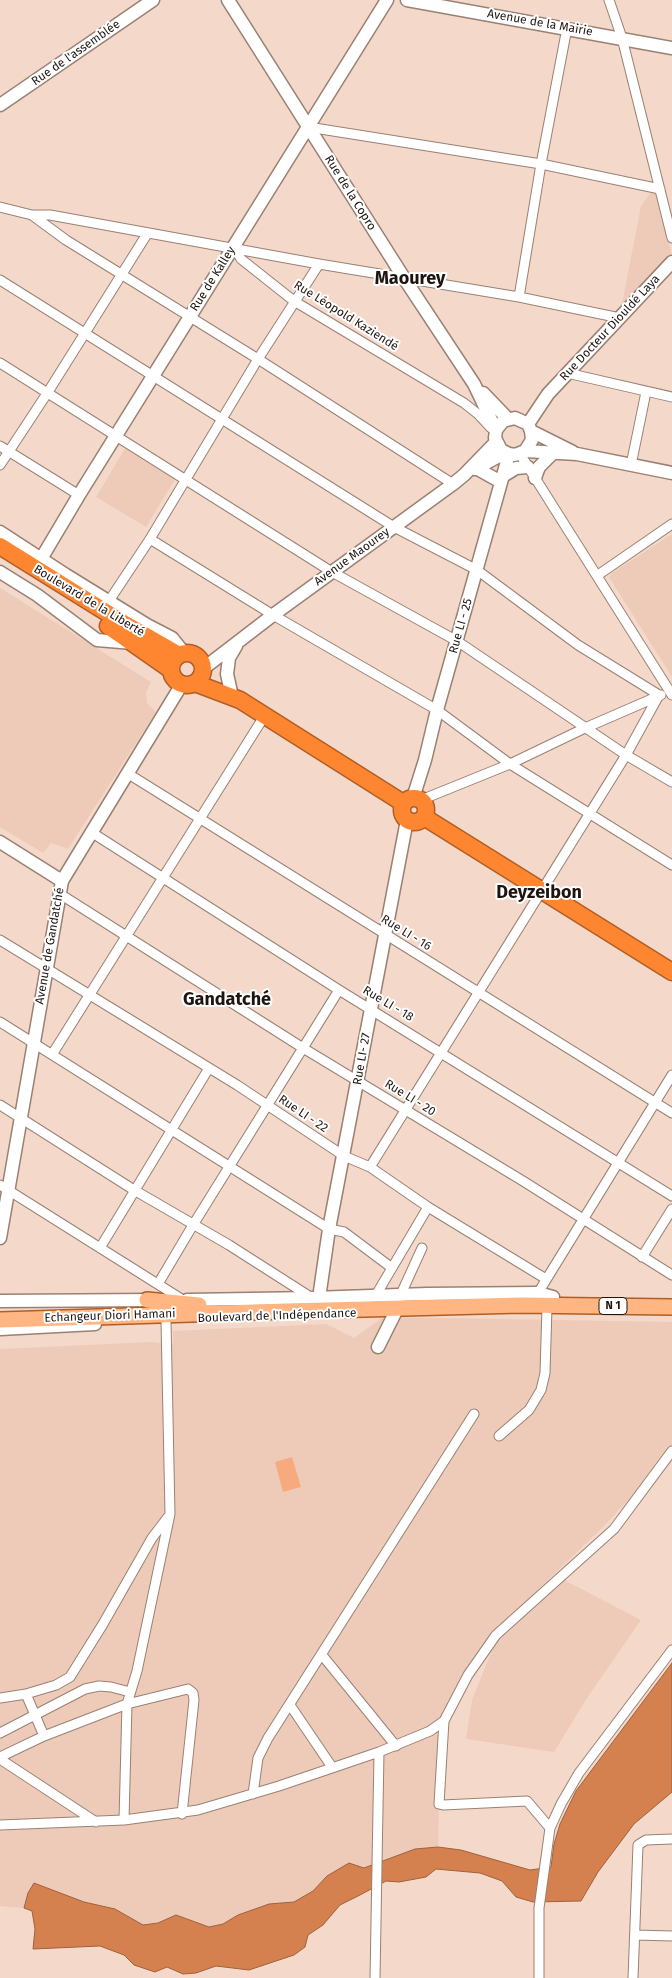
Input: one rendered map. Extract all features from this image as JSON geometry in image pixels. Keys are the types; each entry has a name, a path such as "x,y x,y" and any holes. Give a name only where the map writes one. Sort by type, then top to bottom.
{"highway":[{"name":"Boulevard de la Liberté","path":"0,546 193,666 265,714 412,800"},
{"name":"Boulevard de la Liberté","path":"0,558 133,643 171,670 173,661 193,666"},
{"path":"412,800 425,806 424,817 418,822 407,820 402,815 412,800"},
{"path":"424,817 672,972"}],"main road":[{"name":"Boulevard de l'Indépendance","path":"551,1303 672,1297"},
{"path":"147,1300 201,1306"},
{"name":"Boulevard de l'Indépendance","path":"521,1301 672,1308"},
{"name":"Echangeur Diori Hamani","path":"1,1316 521,1301"},
{"name":"Echangeur Diori Hamani","path":"1,1316 201,1306 287,1307"},
{"path":"229,1317 287,1307"}],"street":[{"name":"Rue de l'assemblée","path":"0,105 153,0"},
{"name":"Rue de la Copro","path":"228,0 404,278 474,384 496,435"},
{"name":"Rue de Kalley","path":"42,559 189,316 387,0"},
{"name":"Avenue de la Mairie","path":"407,0 672,48"},
{"path":"609,0 622,38 672,238"},
{"path":"519,297 541,164 567,28"},
{"path":"308,127 541,164 660,189"},
{"path":"0,207 32,215 50,216 146,234 234,247 319,264 519,297 620,318"},
{"path":"32,215 66,240 120,275 189,316 453,484"},
{"path":"0,465 48,392 146,234"},
{"name":"Rue Léopold Kaziendé","path":"234,247 241,258 294,301 464,404 486,421 496,435"},
{"name":"Rue Docteur Diouldé Laya","path":"529,428 548,394 672,262"},
{"path":"109,601 150,540 294,301 319,264"},
{"path":"0,280 394,527 477,570 578,645 659,695"},
{"path":"0,362 332,572 457,641 585,728 672,782"},
{"path":"567,372 672,397"},
{"name":"Rue de la Copro","path":"474,384 512,418"},
{"path":"631,465 646,392"},
{"name":"Rue Docteur Diouldé Laya","path":"512,418 548,394"},
{"path":"412,800 510,764 659,695 671,694 532,472 496,435 499,425 512,418 577,454"},
{"path":"515,453 532,440 529,428"},
{"name":"Avenue Maourey","path":"464,475 496,435"},
{"path":"0,446 79,495"},
{"path":"515,453 577,454 672,473"},
{"name":"Avenue Maourey","path":"193,666 240,640 464,475 476,468 515,453"},
{"name":"Rue LI - 25","path":"412,800 425,760 436,710 502,479 515,453"},
{"path":"476,468 502,479 516,468 532,472 552,454"},
{"path":"598,575 672,524"},
{"name":"Boulevard de la Liberté","path":"0,532 147,625 158,625 171,629 181,638 193,666"},
{"path":"150,540 273,615 436,710 510,764 672,865"},
{"name":"Boulevard de la Liberté","path":"0,572 37,595 97,640 133,643"},
{"path":"236,696 227,674 229,658 240,640"},
{"name":"Avenue de Gandatché","path":"0,1238 4,1187 22,1118 62,880 193,666"},
{"path":"370,1167 404,1109 626,754 659,695"},
{"path":"53,1054 265,714"},
{"name":"Rue LI - 16","path":"127,773 672,1113"},
{"name":"Rue LI- 27","path":"316,1298 407,820"},
{"name":"Rue LI - 18","path":"91,832 339,990 371,1008 672,1196"},
{"path":"0,842 62,880"},
{"name":"Rue LI - 20","path":"60,894 303,1048 359,1080 672,1275"},
{"name":"Rue LI - 22","path":"0,940 268,1105 344,1156 370,1167 428,1207 546,1278"},
{"path":"158,1284 193,1224 339,990"},
{"path":"0,1022 329,1229 344,1232 392,1268"},
{"path":"100,1248 209,1068"},
{"path":"538,1293 672,1075"},
{"path":"0,1105 134,1190 316,1298"},
{"path":"4,1187 183,1300"},
{"path":"376,1295 428,1207"},
{"path":"642,1257 672,1209"},
{"path":"401,1294 422,1248"},
{"name":"Boulevard de l'Indépendance","path":"1,1316 147,1300 538,1293 551,1303"},
{"path":"499,1436 534,1405 543,1384 551,1303"},
{"name":"Boulevard de l'Indépendance","path":"1,1316 166,1321 229,1317 395,1313 551,1303"},
{"path":"378,1347 395,1313"},
{"path":"124,1820 127,1704 141,1657 170,1514 166,1321"},
{"path":"253,1794 258,1758 268,1738 474,1414"},
{"path":"550,1828 526,1802 443,1806 439,1804 444,1721 468,1674 496,1635 614,1529 672,1451"},
{"path":"0,1698 26,1694 61,1684 74,1673 152,1538 170,1514"},
{"path":"539,1978 539,1906 550,1828 579,1773 672,1650"},
{"path":"322,1655 396,1746"},
{"path":"0,1733 84,1689 99,1686 130,1692"},
{"path":"96,1822 0,1758 44,1736 127,1704 188,1689 193,1693 194,1700 182,1814"},
{"path":"26,1694 44,1736"},
{"path":"290,1705 332,1767"},
{"path":"0,1826 96,1822 182,1814 253,1794 396,1746 430,1731 444,1721"},
{"path":"375,1978 379,1752"},
{"path":"633,1978 638,1845 646,1840 672,1839"},
{"path":"635,1935 672,1936"}],"shaded area":[{"path":"651,192 657,192 672,256 626,306 622,304 641,206"},
{"path":"127,445 177,476 146,527 96,497"},
{"path":"672,534 672,677 609,577 612,573"},
{"path":"0,588 151,682 146,692 147,703 156,712 68,849 51,843 43,853 0,827"},
{"path":"383,1317 672,1322 672,1446 636,1492 602,1528 490,1636 460,1680 444,1720 440,1756 438,1847 415,1849 364,1868 327,1876 313,1891 294,1902 269,1904 238,1915 223,1924 209,1927 176,1915 158,1923 143,1925 115,1909 84,1902 34,1883 28,1893 24,1908 0,1906 0,1349 152,1342 173,1344 173,1331 326,1324 354,1338"},
{"path":"292,1457 301,1487 283,1492 275,1462"},
{"path":"564,1580 641,1620 587,1698 554,1752 466,1739 472,1700 495,1643"},
{"path":"672,1663 672,1792 634,1824 598,1872 581,1901 533,1902 516,1897 502,1881 480,1873 436,1869 426,1877 399,1882 386,1881 340,1905 323,1925 308,1935 305,1947 294,1955 249,1970 216,1966 196,1973 183,1974 167,1967 155,1972 134,1965 124,1955 100,1946 33,1949 35,1929 32,1911 24,1908 28,1893 34,1883 84,1902 115,1909 143,1925 158,1923 176,1915 209,1927 223,1924 238,1915 269,1904 294,1902 313,1891 327,1876 349,1863 364,1868 415,1849 438,1847 461,1850 530,1870 551,1867 554,1844 560,1824 576,1791"}],"district":[{"name":"Maourey","path":"410,279"},
{"name":"Deyzeibon","path":"539,893"},
{"name":"Gandatché","path":"227,1000"}]}
